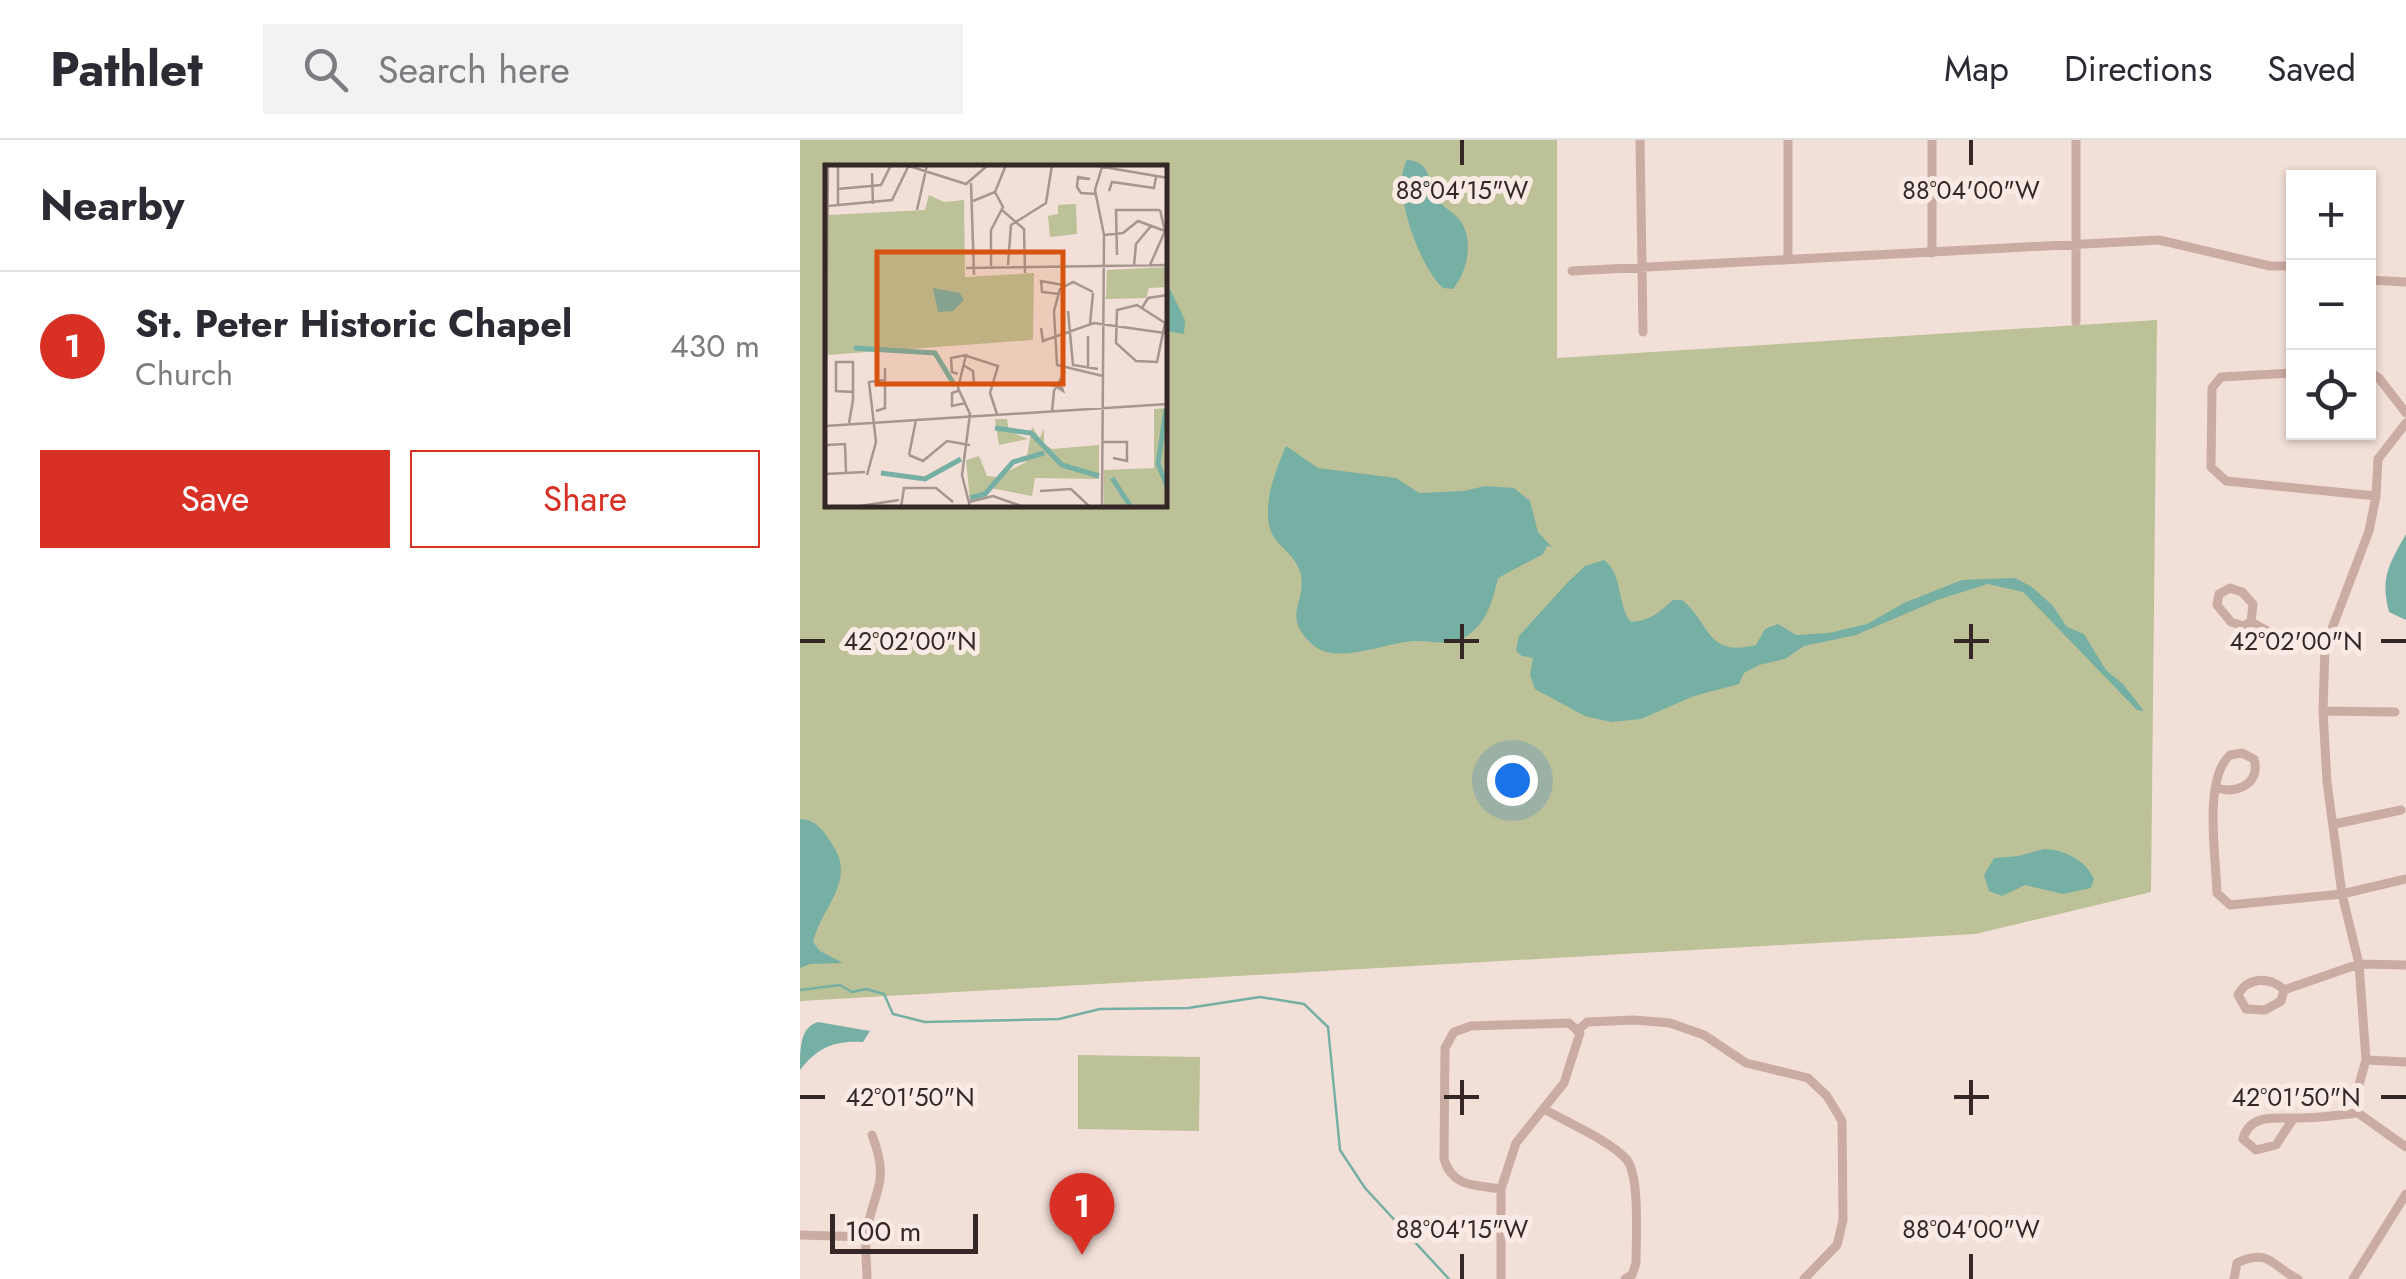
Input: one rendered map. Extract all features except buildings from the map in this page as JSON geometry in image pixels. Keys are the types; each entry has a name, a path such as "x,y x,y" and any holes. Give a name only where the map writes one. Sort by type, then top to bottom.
{"street":[{"path":"1640,140 1643,332"},
{"path":"1788,140 1788,259"},
{"path":"1932,140 1932,252"},
{"path":"2076,140 2076,322"},
{"path":"1572,271 2159,240 2270,266 2286,266"},
{"path":"2376,280 2406,282"},
{"path":"2286,374 2222,378 2212,388 2212,467 2226,481 2376,496"},
{"path":"2376,376 2406,413"},
{"path":"2358,1114 2358,1088 2366,1060 2359,964 2342,894 2327,782 2325,647 2369,531 2378,459 2406,423"},
{"path":"2230,588 2242,592 2252,604 2251,622 2244,626 2231,622 2217,605 2219,594 2230,588"},
{"path":"2251,622 2273,634 2325,647"},
{"path":"2323,710 2395,712"},
{"path":"2216,788 2234,791 2251,782 2256,768 2254,760 2242,754 2227,756 2218,770 2214,797 2217,893 2230,905 2342,894 2406,878"},
{"path":"2334,824 2401,810"},
{"path":"2284,990 2359,964 2406,966"},
{"path":"2261,980 2273,981 2284,990 2280,1001 2265,1010 2246,1009 2238,996 2248,984 2261,980"},
{"path":"1501,1279 1500,1188 1516,1143 1564,1083 1579,1032 1588,1022 1634,1020 1670,1024 1704,1035 1746,1062 1808,1078 1828,1096 1842,1121 1843,1220 1837,1246 1804,1279"},
{"path":"1500,1188 1457,1182 1448,1173 1444,1159 1444,1048 1454,1032 1471,1026 1569,1023 1579,1032"},
{"path":"2366,1060 2406,1062"},
{"path":"1544,1110 1628,1161 1634,1178 1636,1263 1632,1275 1625,1279"},
{"path":"2293,1119 2276,1145 2256,1150 2244,1139 2248,1127 2267,1117 2358,1114 2406,1146"},
{"path":"867,1279 866,1237 883,1162 872,1135"},
{"path":"2353,1279 2406,1194"},
{"path":"800,1235 866,1237"},
{"path":"2234,1279 2237,1263 2246,1259 2273,1260 2283,1276 2298,1279"}],"green space":[{"path":"800,140 1557,140 1557,358 2157,320 2151,892 1975,934 800,1001"},
{"path":"1078,1055 1200,1057 1199,1131 1078,1129"}],"water":[{"path":"1407,160 1425,169 1438,200 1465,230 1467,257 1453,289 1443,288 1434,278 1410,227 1402,189"},
{"path":"1168,285 1185,320 1184,334 1168,331"},
{"path":"1286,446 1318,468 1396,478 1419,493 1485,486 1514,488 1530,501 1538,532 1552,547 1547,546 1543,554 1498,578 1482,621 1460,640 1403,642 1348,653 1323,651 1313,645 1298,625 1302,580 1299,569 1270,529 1270,492"},
{"path":"2406,534 2406,620 2389,612 2385,590 2391,563"},
{"path":"1604,560 1614,573 1631,622 1654,615 1673,600 1682,600 1718,642 1740,648 1756,645 1765,629 1778,624 1796,635 1829,633 1867,624 1904,603 1962,580 2015,578 2053,606 2067,627 2084,634 2106,670 2144,711 2137,710 2023,592 1988,584 1940,599 1856,635 1804,646 1785,659 1744,673 1739,684 1694,696 1641,719 1611,722 1585,716 1535,689 1530,675 1533,658 1516,651 1519,636 1567,583 1585,566"},
{"path":"800,819 818,826 838,855 840,880 813,942 820,951 843,963 800,968"},
{"path":"2044,849 2066,853 2080,861 2094,879 2091,888 2063,894 2025,885 2002,896 1989,891 1984,875 1994,858"},
{"path":"818,1022 870,1031 863,1042 843,1042 820,1051 800,1070 804,1034"}],"waterway":[{"path":"800,990 840,985 852,992 866,989 884,994 893,1014 925,1022 1059,1019 1100,1009 1188,1008 1260,997 1304,1004 1328,1027 1340,1150 1365,1188 1449,1279"}],"place":[{"name":"St. Peter Historic Chapel","path":"1082,1255"}]}
